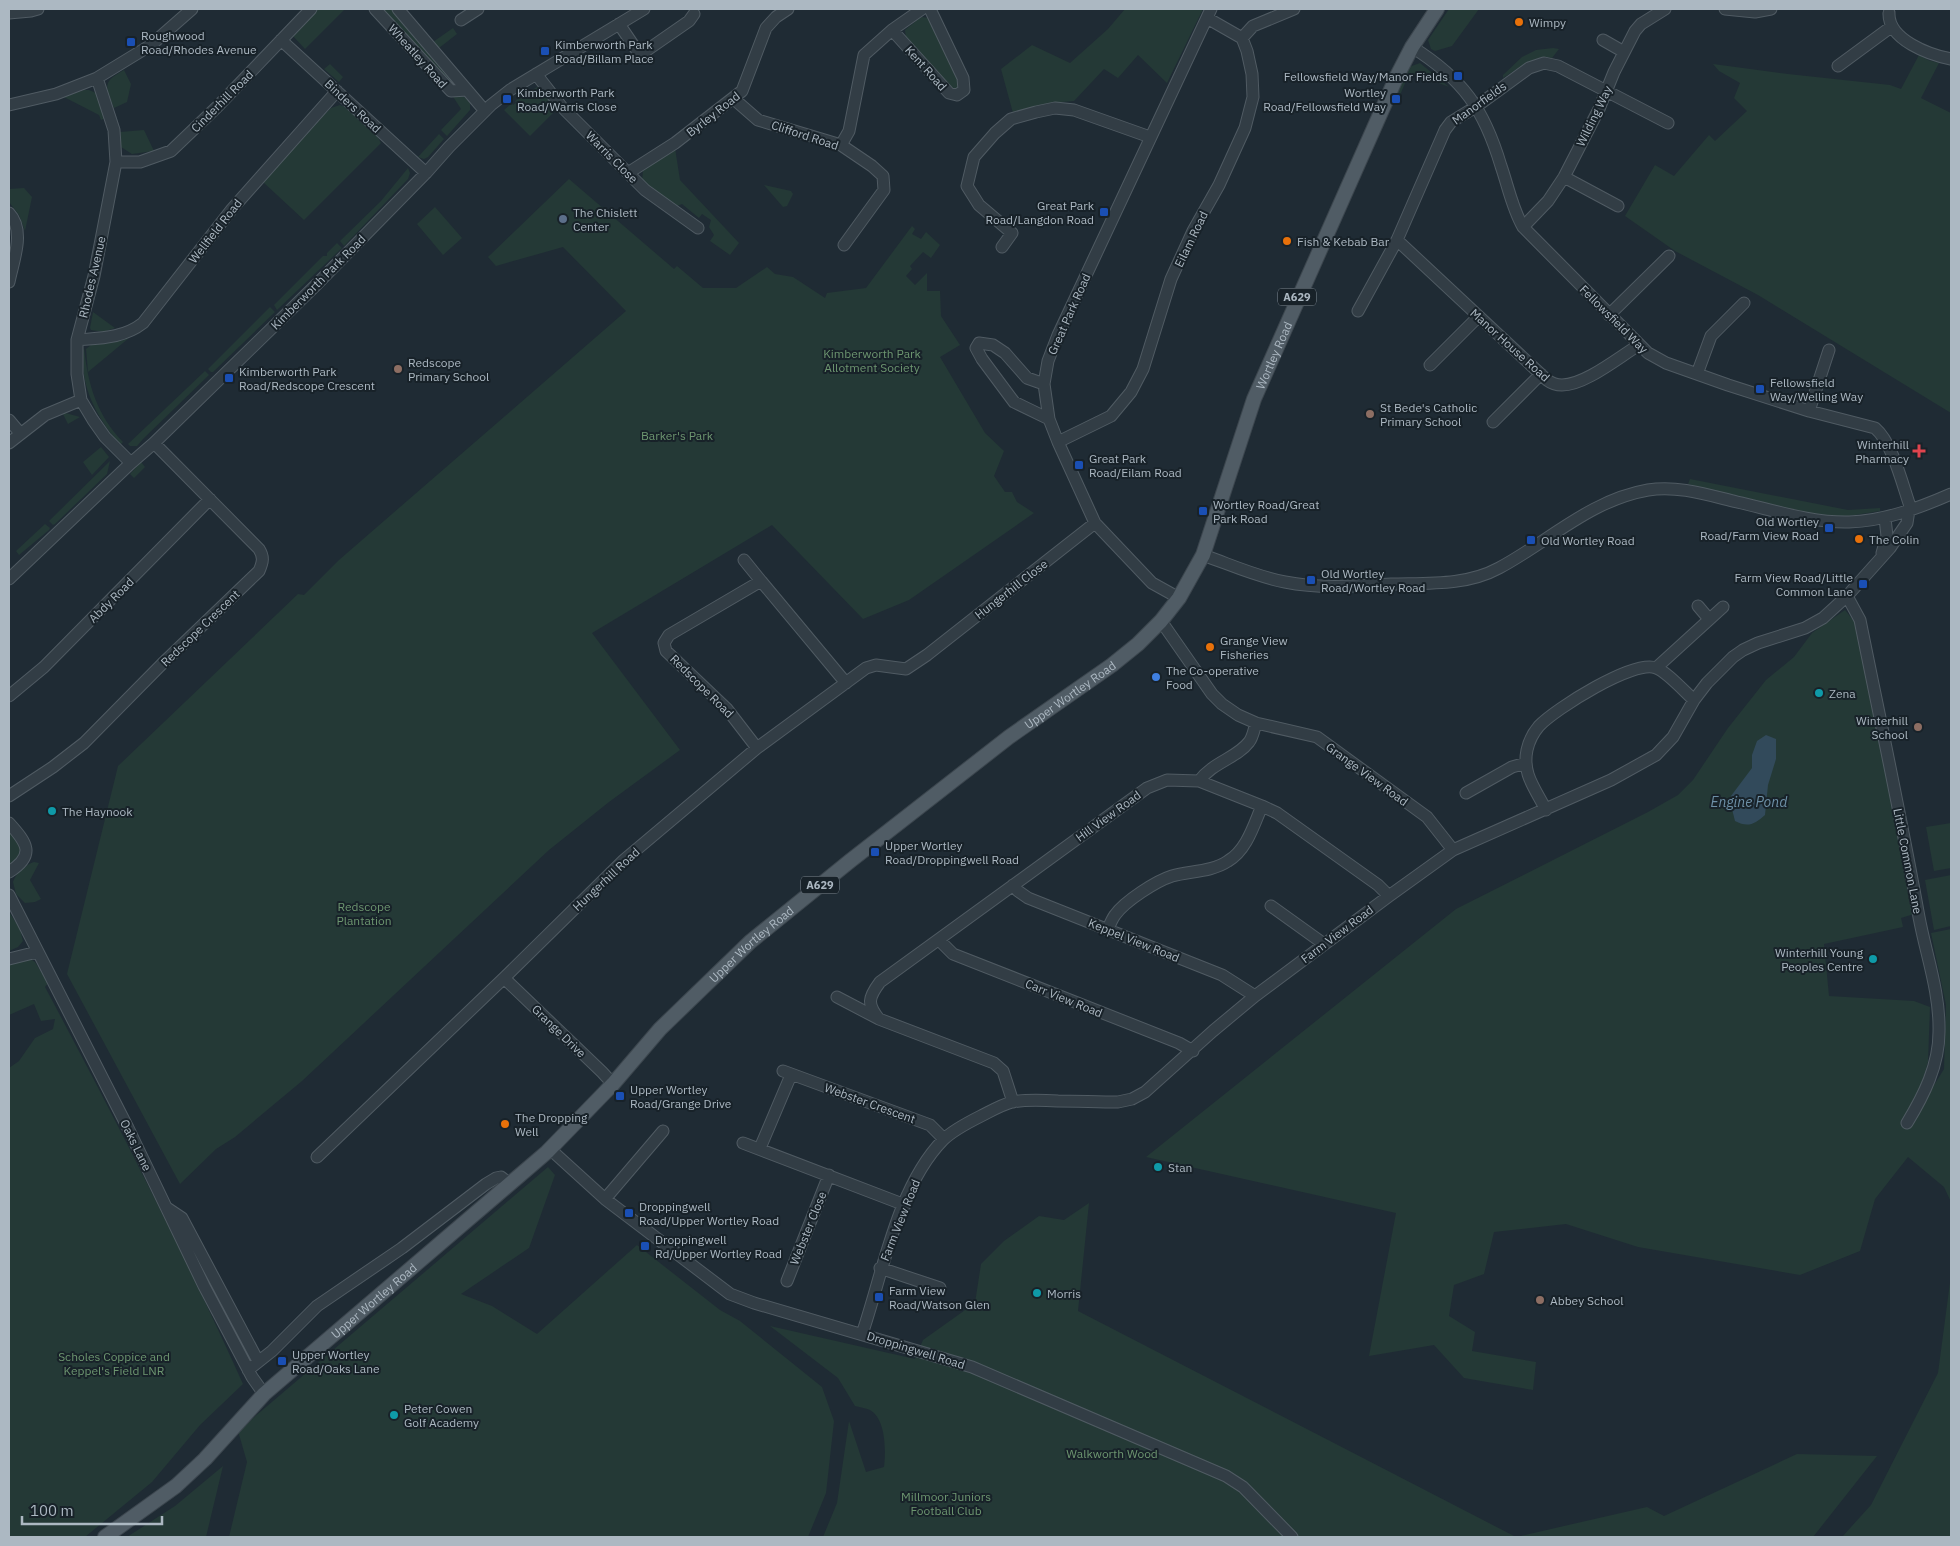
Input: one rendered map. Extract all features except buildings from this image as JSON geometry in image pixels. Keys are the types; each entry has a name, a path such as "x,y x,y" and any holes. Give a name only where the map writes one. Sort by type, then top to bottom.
{"main road":[{"name":"Wortley Road","path":"1179,598 1203,555 1238,444 1264,375 1380,112 1412,47 1437,9"},
{"name":"Upper Wortley Road","path":"105,1537 176,1486 205,1459 264,1394 550,1149 613,1084 660,1029 750,942 1009,737 1112,665 1138,644 1161,621 1179,598"}],"street":[{"path":"9,13 38,9"},
{"path":"9,105 56,94 97,78 151,45 192,9"},
{"name":"Cinderhill Road","path":"116,162 140,162 171,151 218,106 311,9"},
{"name":"Wheatley Road","path":"375,9 451,92 466,90"},
{"name":"Wheatley Road","path":"398,9 485,111"},
{"path":"461,20 478,9"},
{"name":"Kimberworth Park Road","path":"9,578 154,443 316,285 485,111 510,90 644,9"},
{"name":"Byrley Road","path":"628,173 675,143 742,91 766,28 776,17 788,9"},
{"path":"842,145 849,131 864,55 892,30 922,9"},
{"name":"Kent Road","path":"892,30 949,94 957,95 964,90 964,78 930,9"},
{"path":"1209,13 1242,38 1253,26 1294,9"},
{"name":"Wilding Way","path":"1523,227 1548,201 1564,177 1608,90 1635,31 1641,24 1665,9"},
{"path":"1725,9 1754,12 1771,9"},
{"path":"1889,10 1891,27 1903,38 1923,51 1935,56 1951,59"},
{"name":"Great Park Road","path":"1179,598 1152,583 1094,523 1058,442 1050,419 1044,384 1048,361 1058,335 1209,13"},
{"path":"620,24 640,54 689,21 694,14"},
{"path":"1838,66 1891,27"},
{"name":"Eilam Road","path":"1058,442 1111,416 1131,392 1143,369 1172,279 1193,230 1219,185 1245,128 1253,97 1252,74 1242,38"},
{"name":"Binders Road","path":"281,40 426,173"},
{"path":"1603,40 1624,52"},
{"name":"Fellowsfield Way","path":"1412,47 1433,61 1455,80 1477,106 1494,142 1512,202 1523,227 1639,345 1659,360 1697,374 1809,411 1869,426 1881,433 1889,446 1910,510"},
{"name":"Manorfields","path":"1358,311 1396,240 1445,130 1451,122 1477,106 1529,68 1544,64 1558,66 1608,90 1668,123"},
{"name":"Warris Close","path":"536,74 561,106 628,173 661,203 698,228"},
{"name":"Rhodes Avenue","path":"97,78 114,130 116,162 94,276 77,340 77,374 81,400 105,436 131,463"},
{"name":"Wellfield Road","path":"77,340 122,335 134,330 143,323 232,209 337,91"},
{"name":"Clifford Road","path":"734,99 758,120 842,145 883,176 884,190 844,245"},
{"path":"1002,247 1012,233 978,205 966,186 974,157 995,133 1011,119 1055,108 1074,110 1150,137"},
{"path":"1564,177 1618,206"},
{"path":"9,212 16,225 18,238 9,282"},
{"name":"Manor House Road","path":"1396,240 1553,384 1572,383 1584,378 1639,345"},
{"path":"1609,315 1670,256"},
{"path":"1697,374 1711,336 1744,303"},
{"path":"1430,365 1478,317"},
{"path":"1044,384 1027,378 1005,353 993,345 979,343 976,348 1014,402 1050,419"},
{"path":"1809,411 1829,350"},
{"path":"1493,422 1541,374"},
{"path":"9,443 46,415 81,400"},
{"path":"9,420 20,433"},
{"name":"Redscope Crescent","path":"9,796 53,767 84,743 162,664 259,571 262,564 263,555 259,549 154,443"},
{"path":"1203,555 1282,582 1301,585 1341,586 1458,582 1482,576 1501,568 1593,509 1614,500 1648,490 1665,489 1701,493 1817,520 1850,522 1885,518 1951,494"},
{"name":"Abdy Road","path":"9,696 44,667 210,499"},
{"name":"Farm View Road","path":"862,1334 875,1295 880,1268 914,1180 944,1139 972,1120 1013,1102 1028,1100 1118,1102 1132,1099 1145,1092 1255,996 1388,896 1453,850 1546,810 1610,780 1656,755 1673,737 1694,700 1721,668 1743,650 1758,642 1805,628 1823,618 1847,596 1902,531 1910,510"},
{"name":"Farm View Road","path":"1881,557 1887,536 1885,518"},
{"name":"Hungerhill Close","path":"927,655 1094,523"},
{"path":"744,560 846,683"},
{"name":"Redscope Road","path":"757,748 727,709 666,651 664,643 669,635 761,581"},
{"name":"Little Common Lane","path":"1847,596 1860,620 1924,940 1937,993 1940,1032 1936,1059 1923,1097 1907,1123"},
{"path":"1698,606 1709,619"},
{"path":"1656,668 1723,607"},
{"name":"Grange View Road","path":"1161,621 1212,694 1222,704 1256,724 1317,737 1427,817 1453,850"},
{"name":"Hungerhill Road","path":"317,1157 624,860 757,748 866,668 876,665 906,669 927,655"},
{"path":"1546,810 1526,770 1526,763 1527,750 1534,733 1549,717 1575,699 1632,669 1646,667 1656,668 1694,700"},
{"path":"1199,780 1211,767 1242,749 1250,741 1256,724"},
{"path":"1469,789 1512,767 1526,763"},
{"name":"Hill View Road","path":"880,1019 872,1011 870,1004 872,993 880,982 1147,788 1167,780 1199,780 1262,806 1284,818 1378,885 1388,896"},
{"path":"1108,929 1114,915 1126,904 1157,883 1173,876 1191,874 1228,862 1240,851 1262,806"},
{"path":"9,824 24,840 26,847 23,861 9,872"},
{"name":"Keppel View Road","path":"1013,885 1028,898 1222,975 1255,996"},
{"name":"Oaks Lane","path":"9,894 248,1370 264,1394"},
{"path":"1270,906 1324,944"},
{"name":"Carr View Road","path":"939,940 953,954 1179,1043 1193,1051"},
{"path":"9,959 38,952"},
{"name":"Grange Drive","path":"504,978 613,1084"},
{"path":"837,997 880,1019 994,1062 1003,1071 1013,1102"},
{"name":"Webster Crescent","path":"760,1148 787,1073 930,1126 944,1139"},
{"path":"605,1200 663,1131"},
{"path":"743,1143 904,1205"},
{"name":"Droppingwell Road","path":"550,1149 605,1200 730,1294 761,1305 972,1367 1226,1476 1243,1487 1292,1537"},
{"name":"Webster Close","path":"787,1281 829,1175"},
{"name":"Upper Wortley Road","path":"248,1370 272,1351 317,1306 402,1248 486,1184 501,1177 510,1184"},
{"path":"165,1207 182,1218 258,1361"},
{"path":"880,1268 940,1288"}],"green space":[{"path":"315,9 345,9 305,49 293,36"},
{"path":"382,9 393,9 456,85 453,86"},
{"path":"1125,9 1203,9 1167,83 1138,55 1118,78 1104,69 1074,101 1049,103 1013,113 1001,69 1032,45 1070,63 1108,29"},
{"path":"1449,9 1479,9 1452,46 1435,51 1431,49 1428,40"},
{"path":"921,17 930,18 961,87 952,90 906,39 905,30"},
{"path":"453,28 457,34 439,48 433,42"},
{"path":"1559,49 1552,58 1542,57 1528,62 1503,78 1503,75 1522,57 1536,50"},
{"path":"1919,55 1939,63 1921,98 1951,113 1951,413 1758,295 1675,251 1625,216 1655,165 1674,176 1709,135 1715,141 1747,111 1734,98 1740,83 1719,71 1713,64 1890,85 1901,89"},
{"path":"1420,63 1449,87 1431,80 1420,80 1415,75 1406,81 1400,95 1397,93 1409,67"},
{"path":"330,64 343,77 339,82 324,69"},
{"path":"124,70 131,84 127,102 114,108 107,85 112,78"},
{"path":"537,87 542,88 557,109 530,136 504,110"},
{"path":"84,90 96,93 106,118 101,120 99,115 64,97"},
{"path":"462,94 470,103 470,110 447,136 441,130 461,109 452,95"},
{"path":"340,105 345,107 377,136 381,143 304,220 263,182 331,108"},
{"path":"144,130 154,151 132,154 121,147 120,132"},
{"path":"439,134 444,139 428,157 424,159 418,157"},
{"path":"675,148 680,180 739,243 730,255 710,241 714,235 709,227 711,220 702,214 699,218 682,204 675,207 642,181 643,171"},
{"path":"408,168 410,173 408,179 344,246 340,241 381,201"},
{"name":"Barker's Park","path":"569,179 674,269 677,266 703,288 736,288 767,267 775,274 793,277 825,298 827,293 866,288 912,226 915,229 912,234 921,239 926,232 940,245 931,258 923,252 910,266 912,269 906,276 915,285 927,273 927,291 940,291 941,316 960,345 940,357 985,433 1004,451 994,476 1005,492 1012,492 1017,502 1034,513 909,600 863,619 772,525 592,633 680,750 609,802 549,850 302,1081 235,1137 216,1149 180,1184 67,974 118,766 298,594 304,595 339,560 626,311 563,247 496,266 488,257"},
{"path":"764,185 791,191 793,194 787,206 783,207"},
{"path":"24,188 32,197 25,231 19,215 9,202 9,189"},
{"path":"435,207 462,238 443,255 417,224"},
{"path":"337,243 342,248 277,310 274,305 323,256 327,256 327,253"},
{"path":"270,307 275,312 211,372 208,369"},
{"path":"93,312 115,328 103,332 91,330"},
{"path":"129,338 88,372 86,349 91,345"},
{"path":"84,348 88,374 95,399 106,421 123,442 120,445 95,409 87,389 82,355"},
{"path":"205,371 209,375 137,446 130,446 128,444"},
{"path":"62,412 80,417 68,424"},
{"path":"101,447 109,457 92,475 83,462"},
{"path":"110,461 107,474 53,525 49,521"},
{"path":"141,462 145,467 134,478 130,474"},
{"path":"1690,479 1848,510 1880,508 1880,511 1849,516 1827,516 1688,484"},
{"path":"45,524 50,528 49,530 19,555 16,551"},
{"path":"1845,610 1862,631 1914,914 1901,918 1903,927 1824,944 1829,996 1914,1001 1930,1007 1928,1062 1910,1124 1944,1069 1946,1005 1931,933 1951,929 1951,1202 1944,1187 1908,1157 1875,1199 1860,1251 1800,1275 1638,1247 1566,1224 1494,1232 1484,1274 1454,1285 1449,1316 1475,1332 1472,1351 1536,1362 1533,1390 1464,1378 1434,1345 1369,1356 1396,1213 1146,1157 1456,909 1678,795 1693,780 1728,728 1766,680 1794,657 1812,633"},
{"path":"1951,823 1951,868 1934,871 1926,827"},
{"path":"9,829 18,838 22,852 9,865"},
{"path":"34,862 39,863 30,880 41,899 25,903 16,894 13,882 21,870"},
{"path":"1951,875 1951,926 1934,930 1925,880"},
{"path":"9,912 20,929 23,941 18,947 9,951"},
{"name":"Scholes Coppice and Keppel's Field LNR","path":"29,958 35,962 48,983 45,987 147,1184 243,1384 200,1425 152,1482 85,1537 9,1537 9,1068 19,1061 35,1038 53,1029 55,1019 41,1021 34,1004 9,1015 9,962"},
{"path":"548,1167 555,1175 529,1248 461,1294 492,1306 537,1334 637,1245 720,1310 740,1321 822,1387 834,1421 826,1493 808,1537 229,1537 247,1462 238,1431"},
{"path":"1089,1203 1078,1311 1516,1537 823,1537 837,1503 849,1421 866,1472 884,1467 885,1444 882,1428 875,1414 865,1408 855,1406 838,1378 770,1326 915,1359 923,1340 975,1303 981,1264 1004,1241 1039,1216 1064,1220"},
{"path":"1951,1275 1951,1537 1842,1537 1871,1505 1938,1373"},
{"path":"1797,1454 1877,1456 1813,1537 1516,1537 1647,1507 1664,1516"},
{"path":"223,1466 206,1537 127,1537 175,1506"}],"water":[{"name":"Engine Pond","path":"1766,735 1776,739 1776,759 1768,785 1765,815 1755,823 1748,825 1735,821 1731,796 1752,768 1752,755 1757,741"}],"place":[{"name":"Wimpy","path":"1519,22"},
{"name":"Roughwood Road/Rhodes Avenue","path":"131,42"},
{"name":"Kimberworth Park Road/Billam Place","path":"545,51"},
{"name":"Fellowsfield Way/Manor Fields","path":"1458,76"},
{"name":"Kimberworth Park Road/Warris Close","path":"507,99"},
{"name":"Wortley Road/Fellowsfield Way","path":"1396,99"},
{"name":"Great Park Road/Langdon Road","path":"1104,212"},
{"name":"The Chislett Center","path":"563,219"},
{"name":"Fish & Kebab Bar","path":"1287,241"},
{"name":"Redscope Primary School","path":"398,369"},
{"name":"Kimberworth Park Road/Redscope Crescent","path":"229,378"},
{"name":"Fellowsfield Way/Welling Way","path":"1760,389"},
{"name":"St Bede's Catholic Primary School","path":"1370,414"},
{"name":"Winterhill Pharmacy","path":"1919,451"},
{"name":"Great Park Road/Eilam Road","path":"1079,465"},
{"name":"Wortley Road/Great Park Road","path":"1203,511"},
{"name":"Old Wortley Road/Farm View Road","path":"1829,528"},
{"name":"The Colin","path":"1859,539"},
{"name":"Old Wortley Road","path":"1531,540"},
{"name":"Old Wortley Road/Wortley Road","path":"1311,580"},
{"name":"Farm View Road/Little Common Lane","path":"1863,584"},
{"name":"Grange View Fisheries","path":"1210,647"},
{"name":"The Co-operative Food","path":"1156,677"},
{"name":"Zena","path":"1819,693"},
{"name":"Winterhill School","path":"1918,727"},
{"name":"The Haynook","path":"52,811"},
{"name":"Upper Wortley Road/Droppingwell Road","path":"875,852"},
{"name":"Winterhill Young Peoples Centre","path":"1873,959"},
{"name":"Upper Wortley Road/Grange Drive","path":"620,1096"},
{"name":"The Dropping Well","path":"505,1124"},
{"name":"Stan","path":"1158,1167"},
{"name":"Droppingwell Road/Upper Wortley Road","path":"629,1213"},
{"name":"Droppingwell Rd/Upper Wortley Road","path":"645,1246"},
{"name":"Morris","path":"1037,1293"},
{"name":"Farm View Road/Watson Glen","path":"879,1297"},
{"name":"Abbey School","path":"1540,1300"},
{"name":"Upper Wortley Road/Oaks Lane","path":"282,1361"},
{"name":"Peter Cowen Golf Academy","path":"394,1415"}],"park label":[{"name":"Kimberworth Park Allotment Society","path":"872,360"},
{"name":"Redscope Plantation","path":"364,913"},
{"name":"Walkworth Wood","path":"1112,1453"},
{"name":"Millmoor Juniors Football Club","path":"946,1503"}]}
